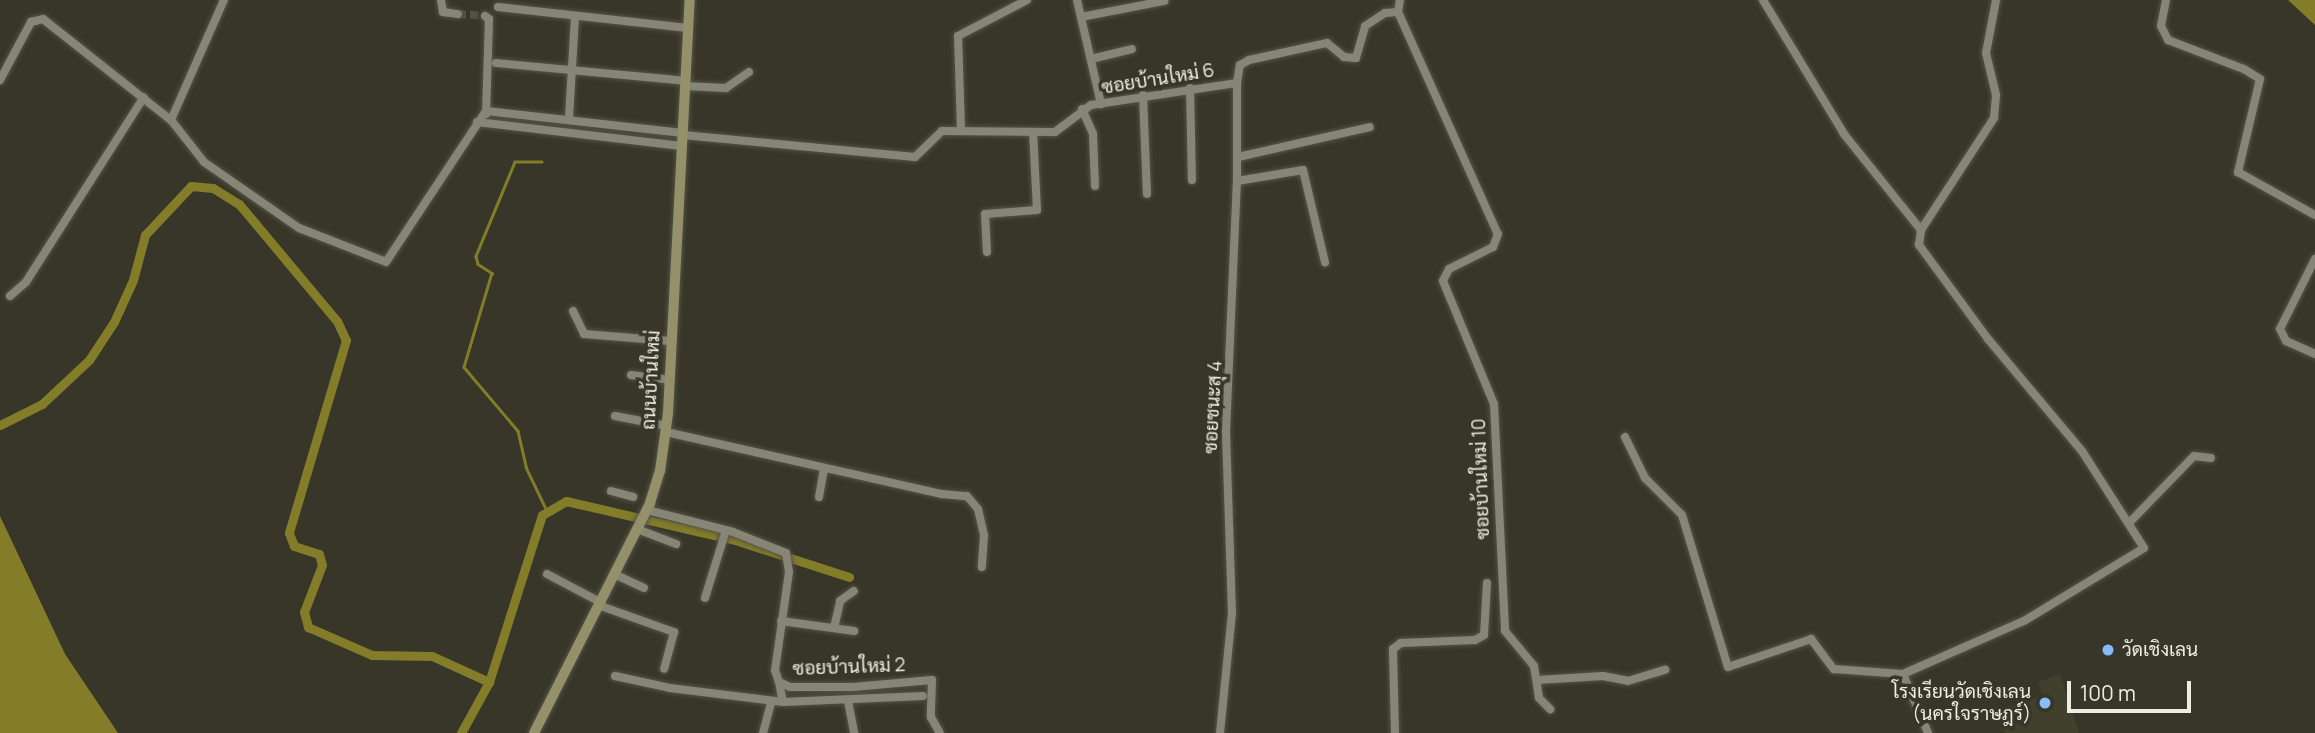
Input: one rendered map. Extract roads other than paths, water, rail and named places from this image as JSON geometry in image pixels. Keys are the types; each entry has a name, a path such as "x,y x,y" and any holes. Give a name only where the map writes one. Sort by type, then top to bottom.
{"street":[{"path":"171,120 224,0"},
{"path":"441,0 443,12 458,14"},
{"name":"ถนนบ้านใหม่","path":"534,733 637,529 642,502 666,429 690,0"},
{"path":"961,130 958,36 1027,0"},
{"path":"1077,0 1101,104"},
{"path":"1398,12 1400,0"},
{"path":"1625,437 1645,478 1682,515 1726,666 1811,639 1834,669 1903,674 2024,621 2144,548 2082,451 1922,250 1921,230 1844,134 1763,0"},
{"path":"1921,230 1994,118 1996,95 1986,53 1996,0"},
{"path":"2166,0 2161,26 2168,40 2244,69 2260,79 2238,172 2315,215"},
{"path":"1081,17 1121,4 1164,1"},
{"path":"498,6 688,28"},
{"name":"ซอยบ้านใหม่ 6","path":"683,138 910,157 922,153 938,132 1060,130 1082,109 1143,95 1237,83 1242,63 1297,49 1327,43 1344,57 1356,58 1365,26 1385,13 1398,12"},
{"name":"ซอยบ้านใหม่ 10","path":"1398,12 1498,234 1493,247 1449,270 1443,282 1494,404 1505,631 1530,659 1539,698 1550,709"},
{"path":"0,80 38,17 171,120 198,156 299,228 388,262 481,123 485,111 489,19 485,16"},
{"path":"569,118 575,16"},
{"path":"1091,59 1132,49"},
{"path":"496,63 570,68 726,88 749,72"},
{"name":"ซอยชนะสุ 4","path":"1220,733 1231,613 1226,431 1238,157 1237,83"},
{"path":"1190,88 1192,180"},
{"path":"1143,95 1147,194"},
{"path":"10,296 26,282 144,97"},
{"path":"1082,109 1093,134 1095,186"},
{"path":"485,111 569,118 683,138"},
{"path":"481,123 683,138"},
{"path":"1238,157 1370,127"},
{"path":"987,252 985,214 1037,210 1033,132"},
{"path":"1237,181 1303,170 1325,262"},
{"path":"2315,260 2280,329 2286,341 2315,354"},
{"path":"573,311 584,334 670,341"},
{"path":"631,375 669,380"},
{"path":"615,415 824,468 973,499 984,535 982,567"},
{"path":"2129,523 2194,456 2211,458"},
{"path":"819,497 824,468"},
{"name":"ซอยบ้านใหม่ 2","path":"611,491 786,553 789,572 775,670 779,682 790,687 853,687 932,680 933,725 940,733"},
{"path":"637,529 676,544"},
{"path":"705,598 726,530"},
{"path":"547,574 599,604 674,632 664,669"},
{"path":"614,574 644,588"},
{"path":"1395,733 1393,649 1412,641 1475,640 1484,635 1487,583"},
{"path":"834,628 840,601 854,591"},
{"path":"781,621 854,631"},
{"path":"1536,680 1603,676 1628,681 1665,670"},
{"path":"1903,674 1928,733"},
{"path":"615,676 771,703 923,696"},
{"path":"779,682 783,702"},
{"path":"848,701 854,733"},
{"path":"763,733 771,703"}],"waterway":[{"path":"542,162 515,162 476,256 478,264 492,273 464,367 518,431 526,467 547,511"},
{"path":"0,425 42,404 89,360 114,322 133,280 145,235 191,186 213,188 239,204 337,321 346,340 289,533 294,546 319,554 322,565 304,612 308,627 372,655 432,656 489,682"},
{"path":"461,733 489,682 542,515 566,501 735,540 849,577"}],"tunnel":[{"path":"458,14 485,16"}],"place":[{"name":"วัดเชิงเลน","path":"2108,650"},
{"name":"โรงเรียนวัดเชิงเลน (นครใจราษฎร์)","path":"2045,703"}]}
